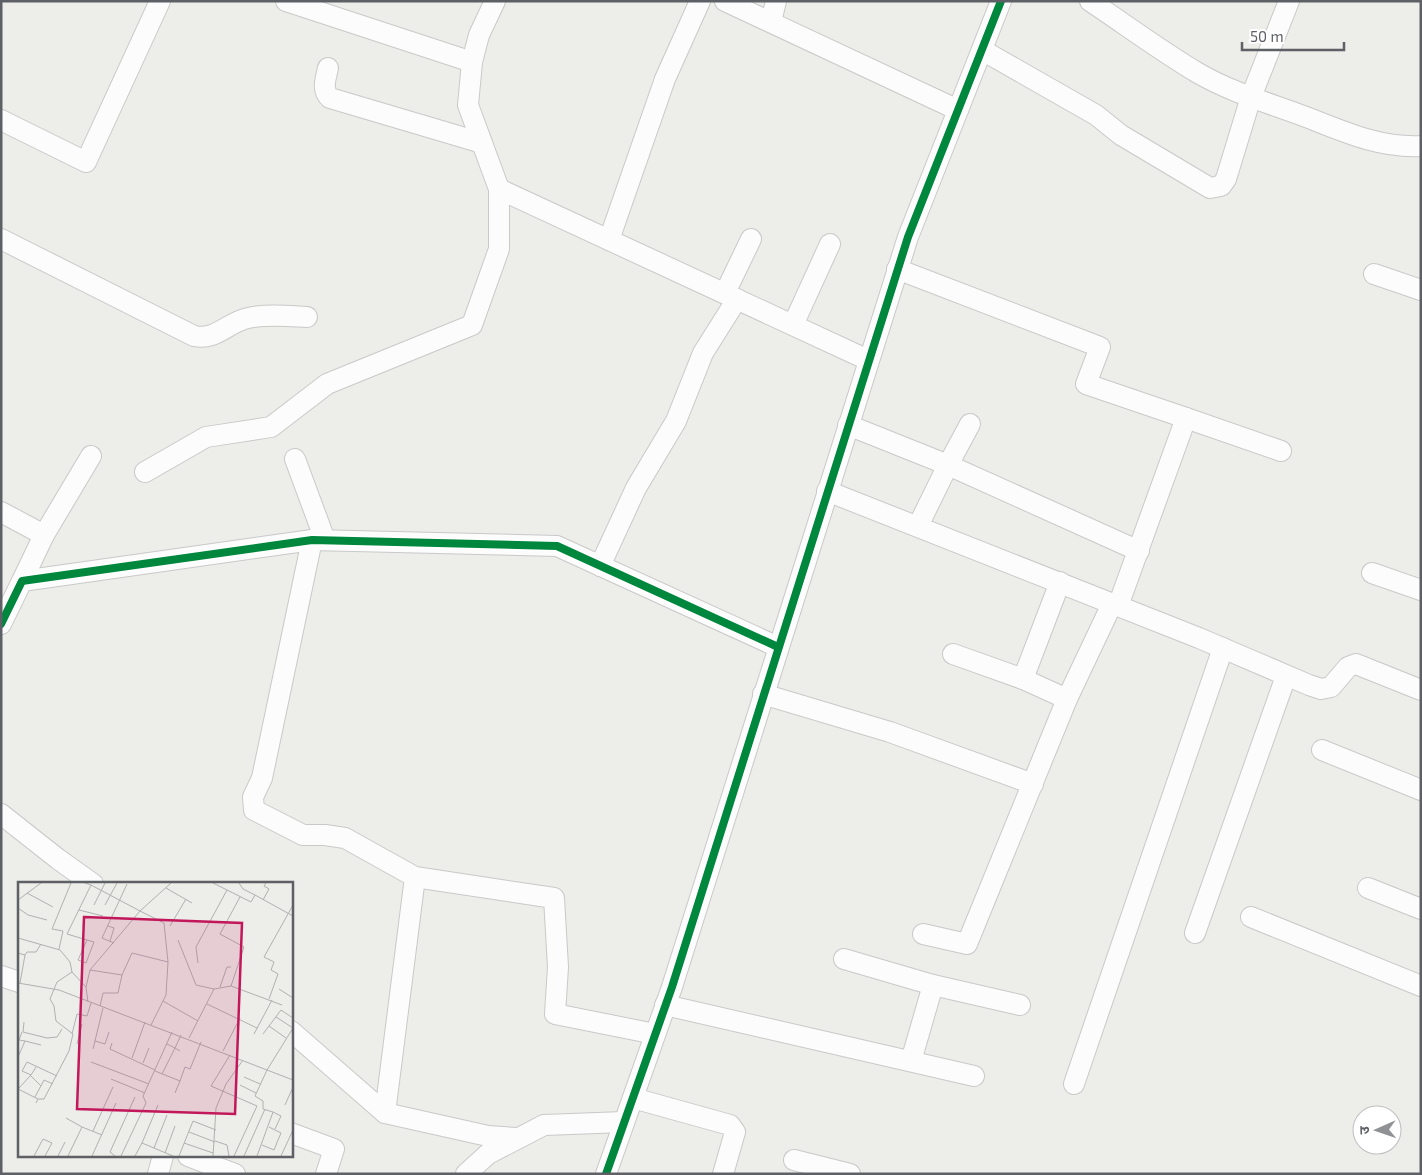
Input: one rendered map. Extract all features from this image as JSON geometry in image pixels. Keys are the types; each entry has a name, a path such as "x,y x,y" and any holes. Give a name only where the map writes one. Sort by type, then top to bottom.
{"street":[{"path":"1,120 86,162 160,1"},
{"path":"286,1 472,62"},
{"path":"145,472 206,437 271,427 327,384 472,325 499,249 499,189 468,105 472,62 479,35 495,1"},
{"path":"609,240 665,79 700,1"},
{"path":"725,1 958,110"},
{"path":"771,22 776,1"},
{"path":"606,1174 665,1006 897,269 1001,1"},
{"path":"1090,1 1199,74 1251,97 1349,135 1389,145 1421,146"},
{"path":"982,50 1096,115 1121,135 1210,188 1221,186 1226,179 1251,97 1289,1"},
{"path":"328,68 325,88 326,94 330,98 482,143"},
{"path":"499,189 868,360"},
{"path":"600,566 636,488 676,421 703,353 731,296 751,238"},
{"path":"1,239 200,338 213,336 246,319 262,316 307,317"},
{"path":"793,325 830,244"},
{"path":"897,269 1100,347 1086,384 1280,451"},
{"path":"1374,274 1421,290"},
{"path":"923,934 967,944 1067,699 1115,605 1139,551 1186,418"},
{"path":"918,526 970,424"},
{"path":"848,425 948,465 1139,551"},
{"path":"1,624 44,535 91,456"},
{"path":"295,459 318,540 262,778 253,797 254,810 304,836 325,835 345,838 415,877 554,898 558,967 555,1014 655,1034"},
{"path":"827,491 1060,582 1223,648 1286,676 1322,689 1331,687 1348,667 1356,664 1421,690"},
{"path":"1,512 44,535"},
{"path":"22,581 318,540 557,546 778,647"},
{"path":"1372,574 1421,590"},
{"path":"1023,680 1060,582"},
{"path":"1074,1084 1223,648"},
{"path":"952,654 1023,680 1067,699"},
{"path":"1195,933 1286,676"},
{"path":"763,694 890,732 1033,784"},
{"path":"1322,750 1421,790"},
{"path":"1,814 90,882"},
{"path":"385,1113 415,877"},
{"path":"1368,888 1421,909"},
{"path":"1251,917 1421,986"},
{"path":"844,959 933,985 1020,1005"},
{"path":"1,976 18,982"},
{"path":"911,1061 933,985"},
{"path":"665,1006 974,1076"},
{"path":"292,1033 385,1113 488,1136 516,1138"},
{"path":"633,1098 730,1125 735,1132 734,1140 723,1174"},
{"path":"466,1174 488,1154 544,1125 624,1122"},
{"path":"292,1133 334,1149 326,1174"},
{"path":"158,1174 162,1158"},
{"path":"193,1158 235,1174"},
{"path":"794,1160 850,1174"}],"cycle path":[{"path":"606,1174 672,987 908,237 1001,1"},
{"path":"1,624 22,581 312,540 557,546 778,647"}]}
